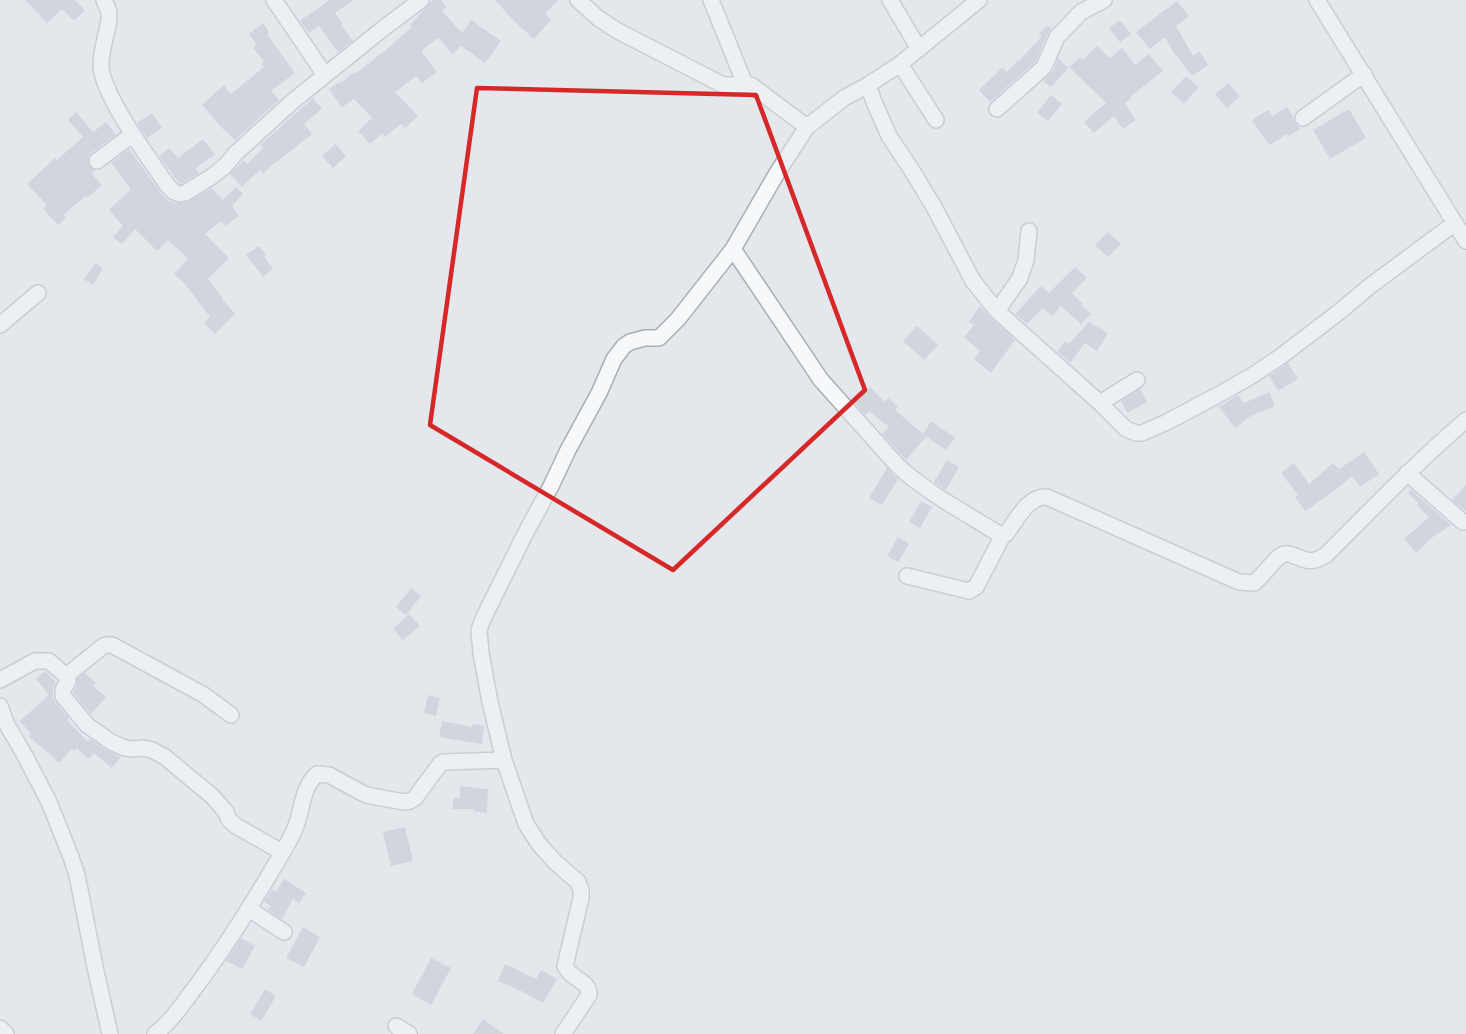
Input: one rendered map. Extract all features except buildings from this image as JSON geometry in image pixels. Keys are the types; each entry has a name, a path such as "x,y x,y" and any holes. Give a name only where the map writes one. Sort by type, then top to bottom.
{"street":[{"path":"104,0 109,19 101,65 108,92 168,186 180,194 184,194 225,166 293,101 421,0"},
{"path":"274,0 324,75"},
{"path":"578,0 616,30 723,85 751,85 807,127"},
{"path":"711,0 745,84"},
{"path":"890,0 919,49"},
{"path":"563,1034 590,995 587,986 569,973 566,966 581,890 578,882 539,844 526,824 504,760 490,702 479,630 483,619 599,393 614,359 624,346 645,338 656,339 662,336 678,319 733,249 777,172 807,127 844,98 900,64 979,0"},
{"path":"997,109 1044,67 1057,37 1081,12 1104,0"},
{"path":"1317,0 1466,241"},
{"path":"900,64 936,120"},
{"path":"1303,118 1364,74"},
{"path":"868,85 889,136 928,197 973,281 997,311 1131,432 1142,433 1167,422 1253,375 1340,312 1455,223"},
{"path":"97,161 133,134"},
{"path":"997,311 1020,278 1026,260 1029,231"},
{"path":"733,249 821,380 897,465 910,478 933,494 1003,535"},
{"path":"0,325 38,293"},
{"path":"1100,403 1137,380"},
{"path":"907,576 969,591 976,587 1003,535 1027,506 1040,496 1047,497 1239,582 1254,583 1280,556 1285,554 1315,562 1326,555 1407,473 1466,420"},
{"path":"1407,473 1462,522"},
{"path":"66,676 102,647 112,645 204,695 231,715"},
{"path":"0,680 35,661 49,661 66,676 68,681 63,690 63,696 87,725 111,742 125,748 153,750 165,757 213,797 236,826 282,852"},
{"path":"0,706 6,723 49,802 71,857 77,875 110,1034"},
{"path":"155,1034 190,995 249,909 294,833 300,816 304,792 317,774 329,775 366,795 404,802 415,798 442,762 504,760"},
{"path":"249,909 284,932"},
{"path":"0,1028 6,1034"}],"highlighted area":[{"path":"477,88 756,95 865,390 673,570 430,425"}]}
